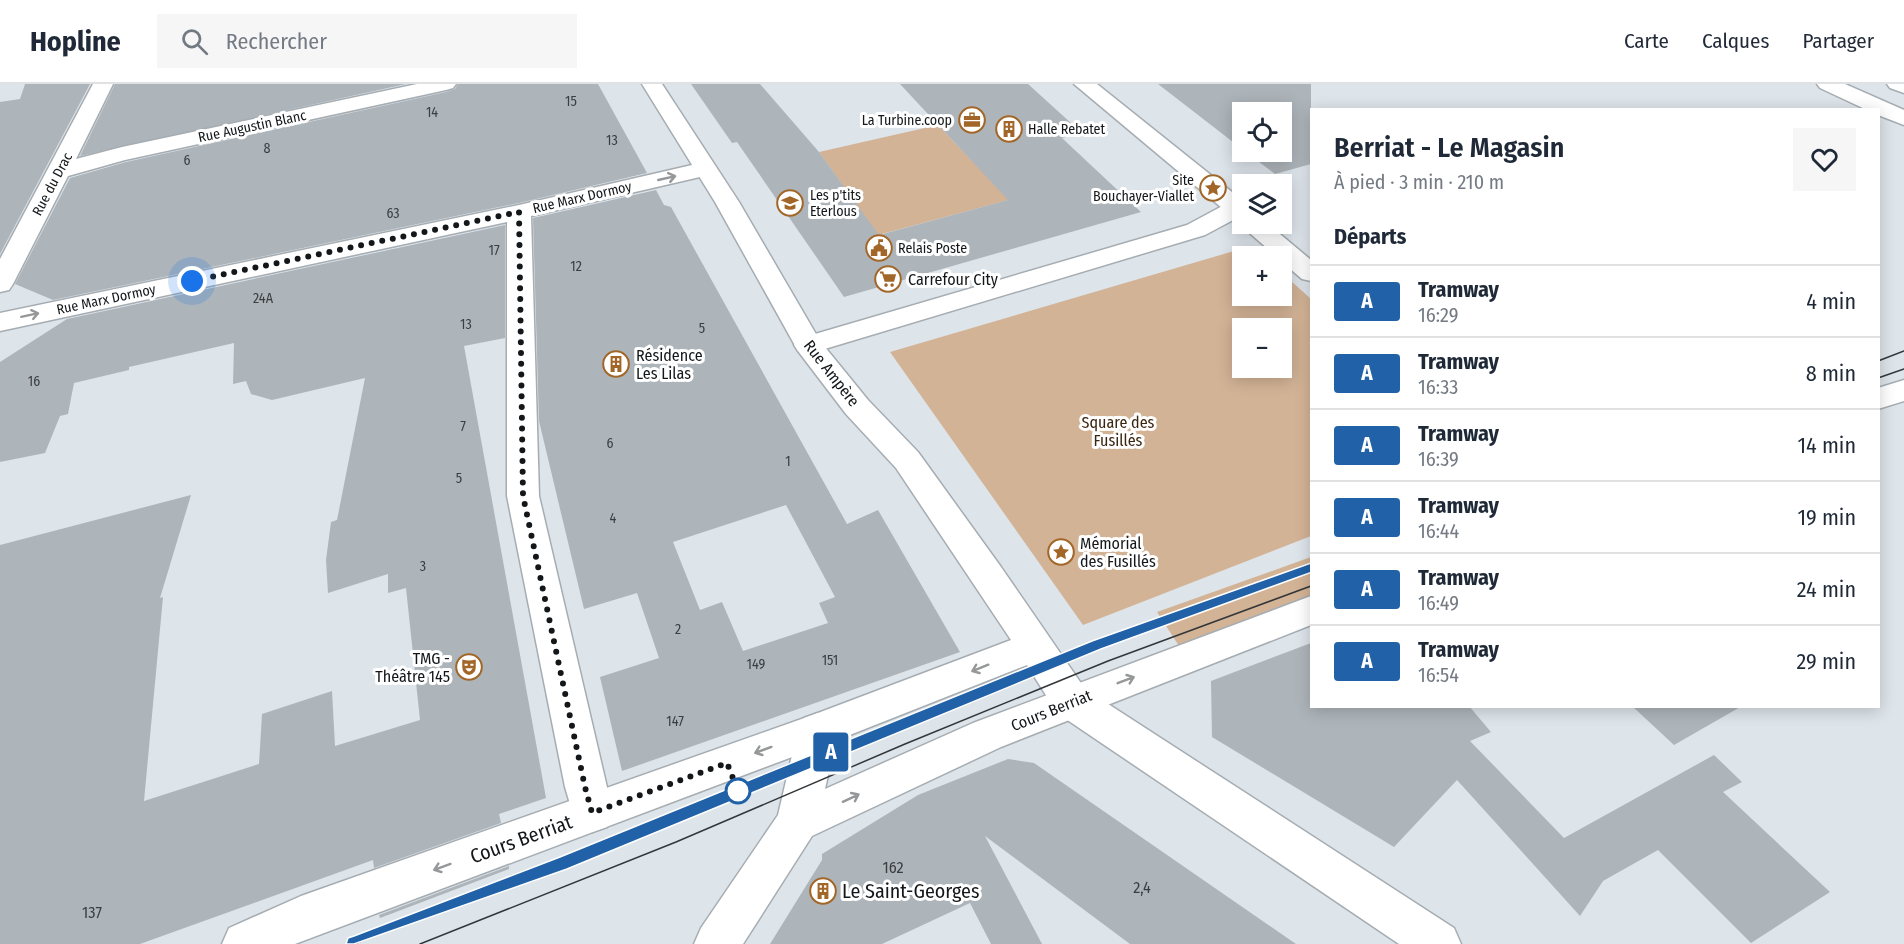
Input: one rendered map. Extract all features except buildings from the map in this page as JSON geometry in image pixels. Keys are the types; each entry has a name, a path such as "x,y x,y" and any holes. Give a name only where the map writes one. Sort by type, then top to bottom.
{"main road":[{"name":"Rue du Drac","path":"0,284 103,84"},
{"name":"Rue Augustin Blanc","path":"58,171 122,154 446,84"},
{"name":"Rue Ampère","path":"652,84 727,202 808,345 857,407 907,460 989,577 1071,701"},
{"path":"1084,84 1232,205"},
{"path":"1827,84 1904,118"},
{"path":"1897,84 1904,87"},
{"name":"Rue Marx Dormoy","path":"0,322 519,212 705,169"},
{"path":"519,212 523,496 582,776 592,813"},
{"path":"808,345 1232,219"},
{"path":"1266,234 1310,272"},
{"path":"1880,398 1904,390"},
{"name":"Cours Berriat","path":"797,822 987,735 1310,610"},
{"name":"Cours Berriat","path":"245,944 301,918 818,730 1034,647"},
{"path":"1071,701 1438,944"},
{"path":"717,944 797,822 818,730"}],"green space":[{"path":"938,125 972,161 1035,193 878,235 819,152"},
{"name":"Square des Fusillés","path":"1232,252 1232,306 1292,306 1292,282 1310,298 1310,536 1083,625 890,352"},
{"path":"1310,557 1310,597 1179,646 1157,612"}],"tram line":[{"path":"1880,360 1904,351"},
{"path":"1880,377 1904,369"},
{"path":"354,944 562,864 1096,645 1310,568"},
{"name":"A","path":"354,944 562,864 1096,645 1310,568"},
{"path":"420,944 676,842 905,744 1108,661 1310,586"}],"place":[{"name":"La Turbine.coop","path":"972,120"},
{"name":"Halle Rebatet","path":"1009,129"},
{"name":"Site Bouchayer-Viallet","path":"1213,188"},
{"name":"Les p'tits Eterlous","path":"790,203"},
{"name":"Relais Poste","path":"879,248"},
{"name":"Carrefour City","path":"888,279"},
{"name":"Résidence Les Lilas","path":"616,364"},
{"name":"Mémorial des Fusillés","path":"1061,552"},
{"name":"TMG - Théâtre 145","path":"469,667"},
{"name":"Le Saint-Georges","path":"823,891"}],"route":[{"path":"192,281 519,212 523,496 542,592 592,813 727,763 738,791"}]}
